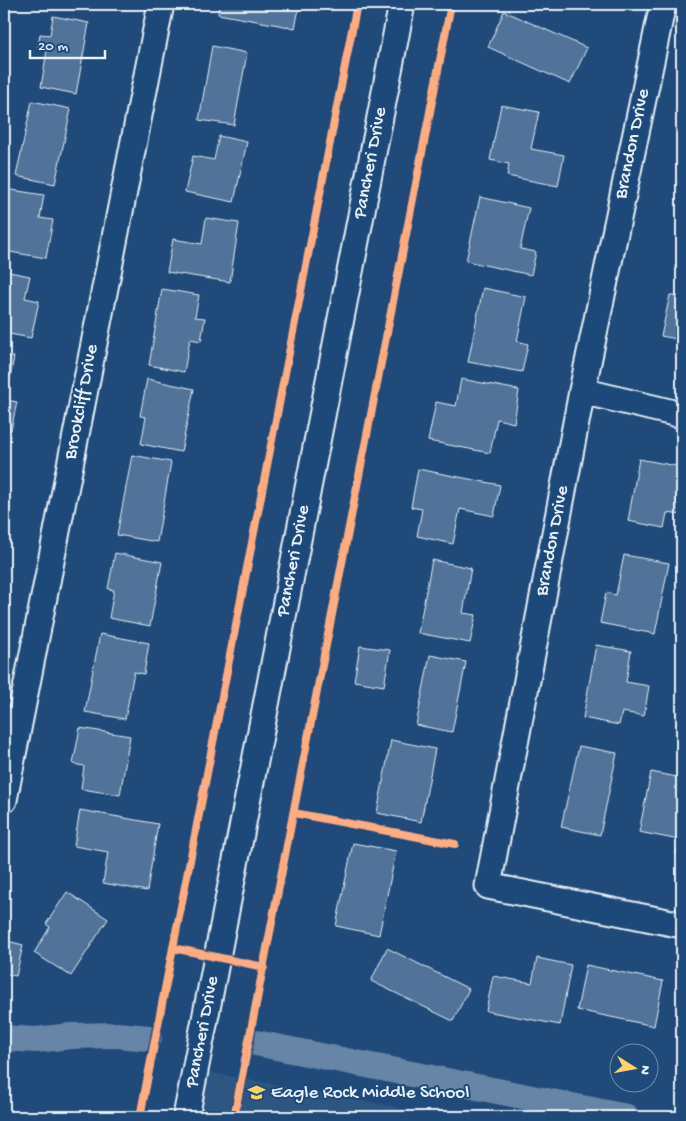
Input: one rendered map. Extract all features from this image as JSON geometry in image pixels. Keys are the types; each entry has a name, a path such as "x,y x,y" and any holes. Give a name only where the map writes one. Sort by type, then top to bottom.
{"street":[{"name":"Brookcliff Drive","path":"4,800 161,4"},
{"name":"Pancheri Drive","path":"186,1117 402,4"},
{"name":"Brandon Drive","path":"663,4 582,391 488,886 682,925"},
{"path":"582,391 682,414"}],"shaded area":[{"name":"Eagle Rock Middle School","path":"196,1070 450,1117 186,1117"}],"building":[{"path":"219,4 300,4 295,28 218,14"},
{"path":"504,11 587,48 570,84 488,47"},
{"path":"53,16 89,23 76,94 41,87 47,50 38,48 40,34 50,35"},
{"path":"212,46 247,53 234,125 199,120"},
{"path":"32,101 71,109 55,184 16,176"},
{"path":"501,105 539,112 531,149 564,155 558,186 507,176 509,164 490,160"},
{"path":"219,136 247,142 234,202 185,192 193,156 214,160"},
{"path":"5,189 44,195 40,218 53,220 46,258 4,251"},
{"path":"480,197 529,208 520,249 536,252 531,275 466,261"},
{"path":"206,218 239,223 230,282 167,272 173,239 202,244"},
{"path":"4,271 30,276 25,298 39,301 31,338 4,333"},
{"path":"483,288 526,297 517,341 528,344 522,372 468,362"},
{"path":"162,289 199,295 195,317 205,318 201,341 190,339 184,372 149,365"},
{"path":"670,295 682,297 682,340 661,336"},
{"path":"4,356 14,357 6,400 17,402 11,430 4,429"},
{"path":"147,379 194,389 181,452 141,444 146,417 140,416"},
{"path":"461,379 519,390 514,423 497,419 490,453 428,441 436,402 456,406"},
{"path":"132,455 171,462 157,542 117,535"},
{"path":"639,459 682,467 682,515 667,513 664,528 628,521"},
{"path":"418,469 500,485 494,516 460,509 453,544 417,536 422,509 411,507"},
{"path":"115,553 162,562 150,626 109,618 114,590 108,589"},
{"path":"624,555 669,563 655,634 600,623 606,593 616,595"},
{"path":"432,560 471,568 463,613 476,615 470,643 418,633"},
{"path":"100,634 149,643 144,674 134,672 125,719 85,712"},
{"path":"596,645 631,651 626,682 649,686 644,716 622,712 619,725 583,718"},
{"path":"360,646 390,650 384,686 354,681"},
{"path":"430,655 466,662 452,732 416,725"},
{"path":"80,728 130,736 120,795 81,789 84,766 73,764"},
{"path":"391,740 435,749 421,822 377,813"},
{"path":"579,746 617,753 600,835 561,827"},
{"path":"651,772 682,778 680,796 682,797 682,855 676,854 679,840 639,832"},
{"path":"80,810 158,824 147,891 103,883 108,852 74,846"},
{"path":"353,843 396,851 379,935 336,926"},
{"path":"67,892 108,919 71,976 34,953 50,927 46,924"},
{"path":"4,940 23,945 16,976 4,974"},
{"path":"387,948 469,989 453,1021 371,981"},
{"path":"537,958 571,965 560,1025 486,1011 493,976 532,983"},
{"path":"586,965 663,981 654,1026 577,1010"},
{"path":"682,1005 682,1027 678,1026"}],"waterway":[{"path":"4,1038 36,1040 71,1036 116,1035 149,1038"},
{"path":"256,1043 627,1117"}],"cycle path":[{"path":"140,1117 357,4"},
{"path":"234,1117 451,4"},
{"path":"294,813 455,844"},
{"path":"173,948 264,967"}],"place":[{"name":"Eagle Rock Middle School","path":"257,1093"}]}
